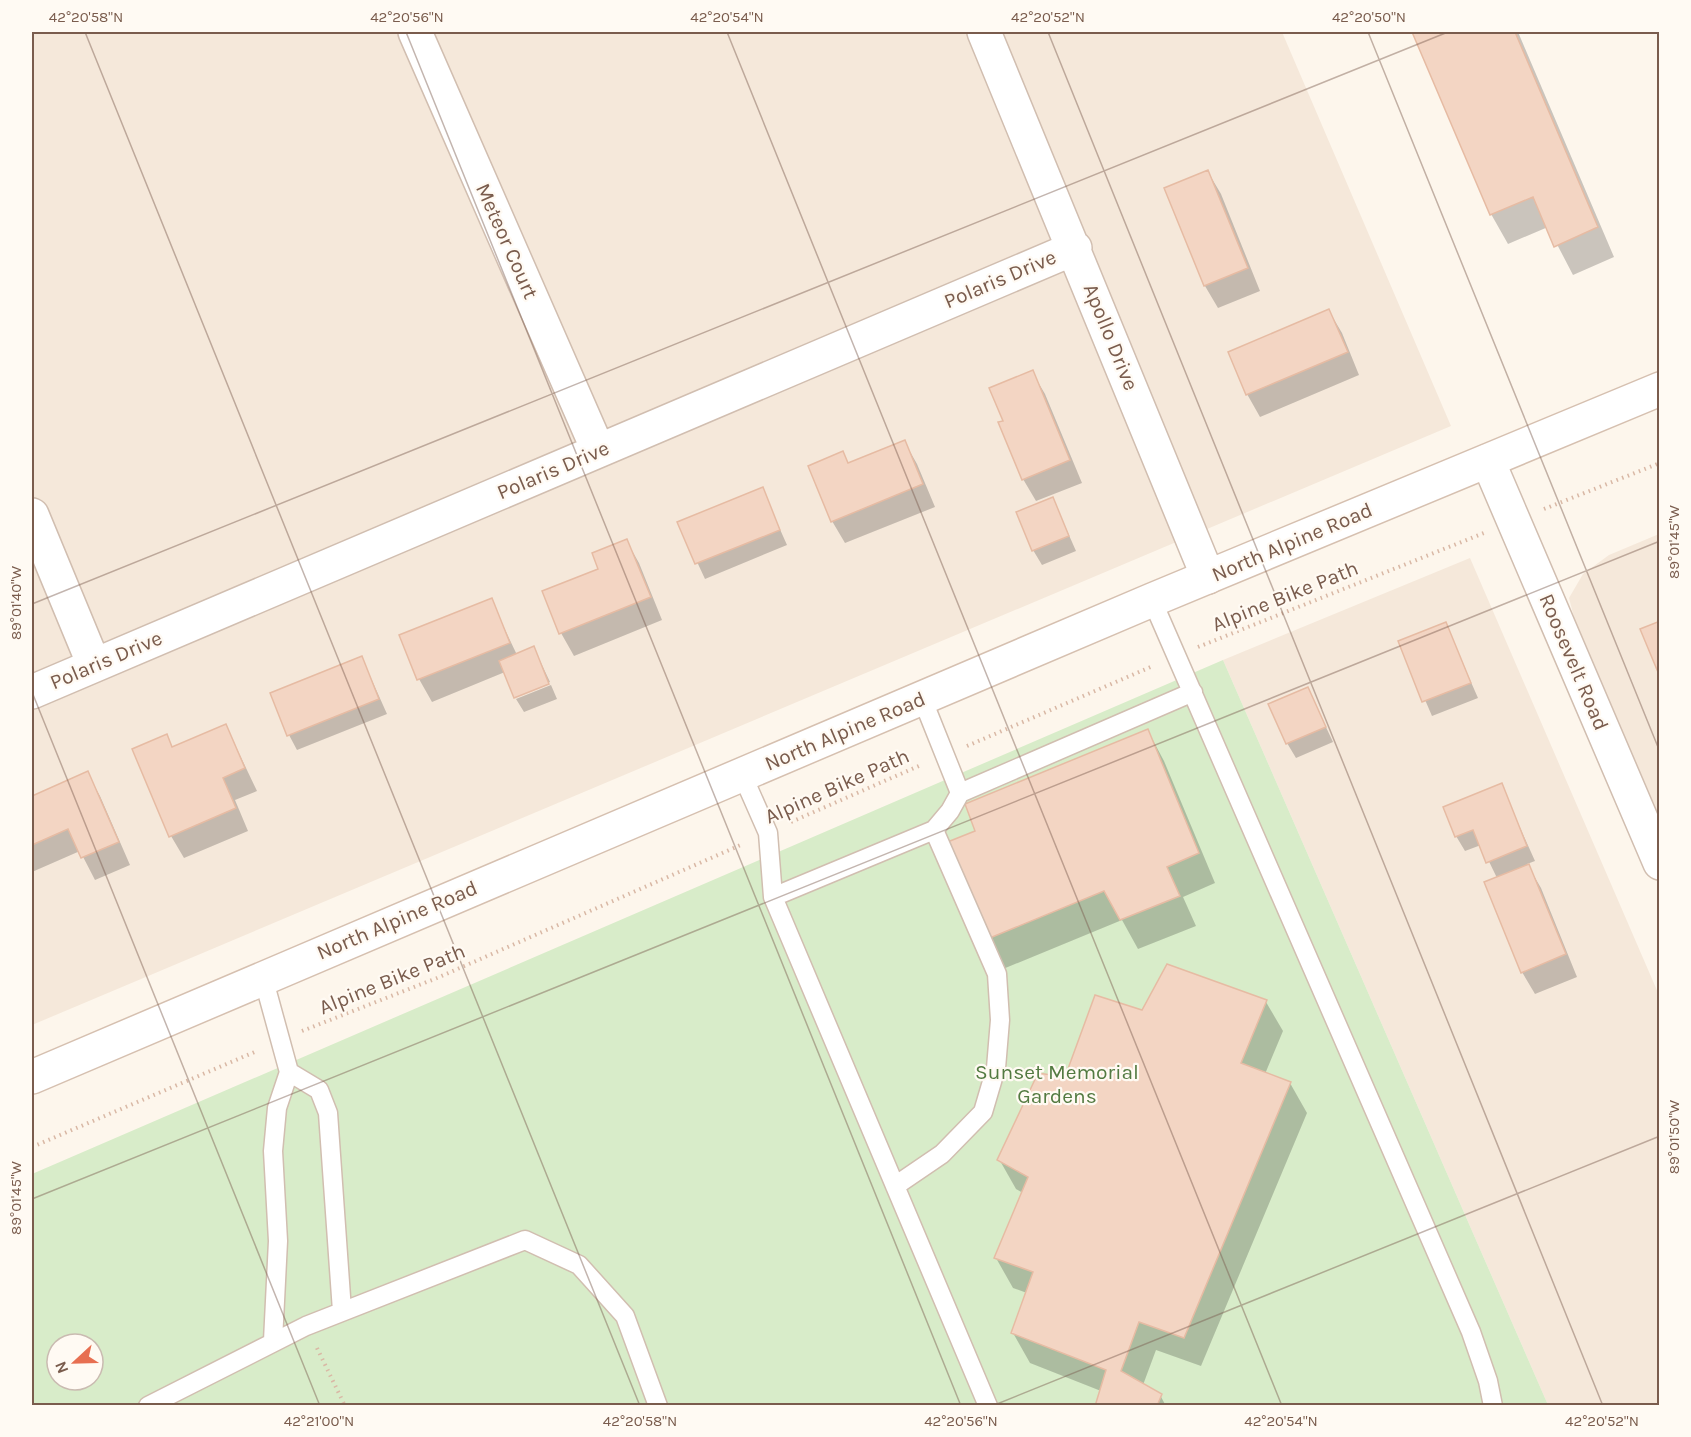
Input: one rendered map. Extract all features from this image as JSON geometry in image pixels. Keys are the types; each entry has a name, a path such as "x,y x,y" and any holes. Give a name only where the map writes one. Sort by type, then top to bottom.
{"street":[{"name":"Meteor Court","path":"415,32 598,450"},
{"name":"Apollo Drive","path":"984,32 1075,248 1208,577"},
{"name":"Polaris Drive","path":"32,692 1075,248"},
{"name":"North Alpine Road","path":"32,1077 262,977 1152,600 1659,389"},
{"name":"Roosevelt Road","path":"1488,461 1659,863"},
{"path":"32,514 94,665"}],"lane":[{"path":"1152,600 1471,1332 1488,1381 1493,1406"},
{"path":"773,897 934,830 950,811 960,793 1193,692"},
{"path":"922,698 960,793"},
{"path":"742,774 768,832 773,897 988,1406"},
{"path":"895,1186 942,1154 983,1112 996,1068 1000,1020 997,974 934,830"},
{"path":"262,977 289,1072 277,1108 273,1151 278,1241 273,1341"},
{"path":"289,1072 318,1090 328,1113 342,1311"},
{"path":"148,1406 306,1326 525,1240 579,1265 625,1316 658,1406"}],"path":[{"name":"Alpine Bike Path","path":"32,1147 281,1040 456,970 768,832 1177,656 1659,463"},
{"path":"306,1326 345,1406"}],"shaded area":[{"path":"32,32 1282,32 1451,426 32,1025"},
{"path":"1659,534 1659,819 1575,621 1569,598 1583,574 1609,555"},
{"path":"1470,558 1659,995 1659,1405 1548,1405 1223,660"}],"green space":[{"name":"Sunset Memorial Gardens","path":"1223,660 1548,1405 32,1405 32,1174"}],"building":[{"path":"1412,32 1515,32 1598,227 1554,247 1533,197 1490,215"},
{"path":"1208,170 1248,268 1204,286 1164,188"},
{"path":"1329,309 1348,352 1246,395 1228,352"},
{"path":"1033,370 1070,460 1022,480 998,422 1003,421 989,388"},
{"path":"905,440 923,484 831,522 808,466 843,451 848,463"},
{"path":"763,487 780,530 695,564 677,522"},
{"path":"1053,497 1069,536 1032,551 1016,512"},
{"path":"627,539 651,597 559,634 542,591 598,569 592,553"},
{"path":"492,598 510,643 417,680 399,635"},
{"path":"1660,621 1660,677 1640,629"},
{"path":"1446,622 1471,683 1422,702 1398,641"},
{"path":"534,646 549,684 514,698 499,661"},
{"path":"362,656 379,699 287,736 270,693"},
{"path":"1308,687 1326,727 1286,744 1268,704"},
{"path":"226,724 245,768 223,778 236,808 169,837 132,749 167,734 172,747"},
{"path":"1148,729 1199,853 1167,867 1180,896 1120,920 1104,891 985,940 945,843 975,831 965,804"},
{"path":"88,771 119,842 81,858 68,829 32,845 32,796"},
{"path":"1502,783 1527,846 1486,863 1473,830 1455,837 1443,807"},
{"path":"1529,864 1566,954 1521,973 1484,882"},
{"path":"1167,964 1267,1000 1241,1063 1291,1082 1184,1338 1139,1322 1121,1371 1162,1394 1157,1406 1095,1406 1106,1370 1011,1333 1033,1272 994,1258 1028,1177 997,1160 1038,1073 1065,1077 1095,995 1142,1010"}]}
